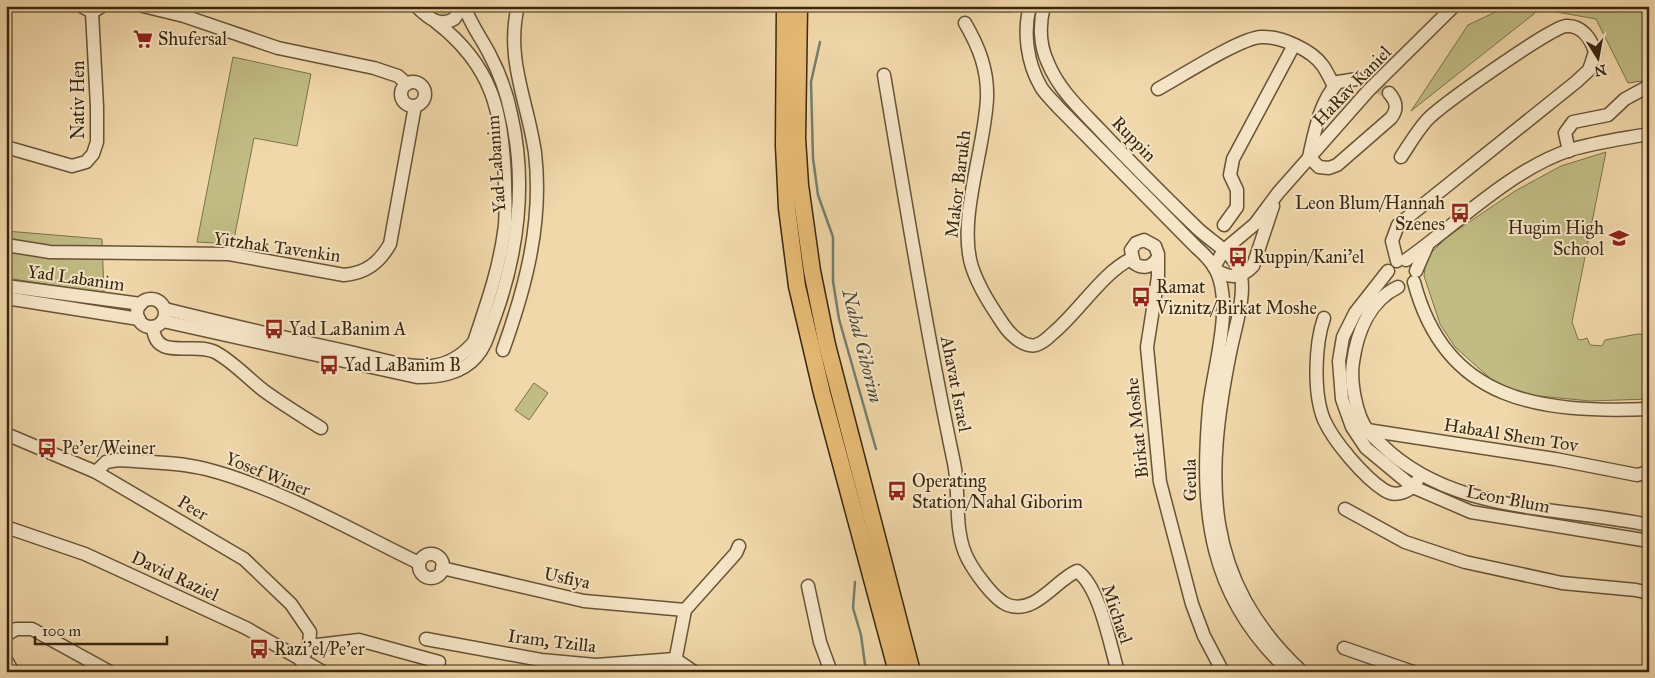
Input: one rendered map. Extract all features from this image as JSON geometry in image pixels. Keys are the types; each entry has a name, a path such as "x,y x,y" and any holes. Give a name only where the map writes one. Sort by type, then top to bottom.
{"main road":[{"path":"785,6 784,145 787,208 797,286 822,392 896,672"},
{"path":"799,6 798,147 801,195 812,271 831,363 912,672"}],"street":[{"path":"143,6 184,16 278,48 374,68 398,76 407,84"},
{"name":"Yad Labanim","path":"6,298 138,319 144,326 160,319 302,342 401,363 438,365 466,352 474,342 500,257 505,230 504,158 499,119 483,75 462,44 416,6"},
{"path":"428,14 449,22 454,19 463,6"},
{"name":"Yad Labanim","path":"160,319 417,376 445,375 456,371 472,361 484,346 504,292 516,237 520,199 512,115 502,82 463,6"},
{"path":"473,6 481,39"},
{"name":"Yad Labanim","path":"503,350 527,276 535,233 538,190 534,150 513,50 513,32 518,6"},
{"name":"Ruppin","path":"1030,6 1026,36 1029,58 1041,87 1058,108 1224,250 1236,263 1241,275"},
{"name":"Ruppin","path":"1044,6 1041,16 1042,43 1047,63 1058,84 1114,154 1215,268"},
{"name":"HaRav Kaniel","path":"1215,268 1224,250 1255,224 1278,193 1368,90 1454,6"},
{"name":"Nativ Hen","path":"6,147 72,166 86,162 94,154 97,142 97,107 92,8"},
{"name":"Makor Barukh","path":"965,23 978,44 986,71 987,98 968,220 968,249 972,268 986,299 1007,329 1020,341 1029,345 1037,345 1065,324 1117,267 1131,259"},
{"path":"1401,157 1428,119 1536,40 1566,26 1578,28 1587,35 1595,52 1589,70 1398,225 1392,242 1401,260 1412,264 1408,282 1444,349 1476,379 1502,392 1541,404 1573,409 1649,409"},
{"path":"1158,89 1239,43 1261,37 1294,45 1322,64 1334,86"},
{"path":"1224,225 1236,207 1237,190 1230,175 1232,159 1294,45"},
{"name":"Ahavat Israel","path":"884,75 931,355 957,478 961,542 965,554 971,566 998,599 1010,606 1037,601 1068,575 1077,571"},
{"path":"1356,79 1338,82 1321,109 1309,157 1319,167 1329,168 1337,165 1396,112 1394,99 1389,93"},
{"path":"414,82 424,88 424,100 415,106 407,104 402,98 402,91 407,84 414,82"},
{"path":"1569,151 1566,133 1573,122 1608,115 1625,99 1649,86"},
{"name":"Yitzhak Tavenkin","path":"6,245 50,252 229,254 344,275 358,274 372,267 383,256 390,244 415,106"},
{"name":"Leon Blum","path":"1649,134 1604,142 1569,151 1533,168 1456,219 1430,242 1401,260 1388,271 1355,312 1343,337 1339,361 1342,399 1352,426 1366,448 1413,488 1471,512 1649,541"},
{"name":"HaRav Kaniel","path":"1241,275 1253,266 1278,193"},
{"path":"1240,238 1259,251"},
{"path":"1142,267 1151,266 1157,259 1155,246 1144,240 1133,246 1131,259 1142,267 1152,279 1154,290"},
{"name":"Leon Blum","path":"1430,242 1408,282 1388,292 1377,303 1366,318 1355,344 1351,374 1356,402 1367,430 1398,459 1421,475 1475,497 1649,525"},
{"name":"Birkat Moshe","path":"1157,259 1158,277 1154,290 1146,347 1160,482 1192,604 1204,636 1223,672"},
{"path":"1215,268 1227,276 1241,275"},
{"name":"Geula","path":"1215,268 1221,289 1223,309 1208,424 1206,492 1210,524 1220,572 1236,606 1260,640 1290,672"},
{"path":"1388,271 1389,279 1408,282"},
{"name":"Geula","path":"1241,275 1240,302 1221,399 1215,448 1218,522 1231,573 1248,606 1302,672"},
{"name":"Yad Labanim","path":"6,286 141,304 154,300 160,319"},
{"path":"138,319 137,312 141,304"},
{"path":"1324,318 1320,330 1317,363 1319,393 1324,419 1335,440 1366,474 1385,491 1401,493 1413,488 1421,475"},
{"path":"160,319 155,340 158,344 179,349 198,348 215,352 266,392 321,428"},
{"name":"HabaAl Shem Tov","path":"1367,430 1555,459 1637,475 1649,472"},
{"name":"Peer","path":"6,434 96,472 244,559 291,604 310,632 309,646"},
{"name":"Yosef Winer","path":"96,472 106,462 118,460 203,468 231,476 288,500 419,563 424,557 434,555 440,559 442,568"},
{"path":"1345,509 1405,542 1466,562 1562,583 1649,593"},
{"name":"David Raziel","path":"6,527 85,554 246,628 323,672"},
{"path":"673,672 686,610 736,553 739,546"},
{"name":"Usfiya","path":"442,568 584,601 686,610"},
{"name":"Michael","path":"1077,571 1085,577 1096,603 1118,672"},
{"path":"808,586 820,642 831,672"},
{"path":"6,635 16,629 32,629 110,672"},
{"name":"Iram, Tzilla","path":"426,639 541,660 596,665 675,658"},
{"path":"301,661 309,646 359,640 439,662"},
{"path":"1344,648 1413,672"},
{"path":"675,658 694,672"},
{"path":"6,660 14,672"}],"shaded area":[{"path":"429,6 456,6 450,15 443,16 434,14"},
{"path":"862,6 1013,6 1012,12 862,10"},
{"path":"1508,6 1649,6 1649,80 1628,83 1596,19 1540,9 1411,111 1468,25"},
{"path":"233,57 311,74 297,146 254,138 233,244 197,242"},
{"path":"1606,152 1572,322 1578,339 1587,338 1590,345 1602,346 1605,340 1638,334 1649,335 1649,399 1590,401 1528,395 1502,389 1455,347 1440,324 1424,276 1430,254 1447,237 1515,191 1561,166"},
{"path":"6,231 102,239 104,293 6,278"},
{"path":"534,383 548,393 529,420 515,410"}],"waterway":[{"name":"Nahal Giborim","path":"820,42 811,82 813,158 818,195 833,237 833,281 839,319 876,449"},
{"path":"855,582 853,608 861,635 866,672"}],"tunnel":[{"path":"1357,79 1389,93"}],"place":[{"name":"Shufersal","path":"143,39"},
{"name":"Leon Blum/Hannah Szenes","path":"1460,213"},
{"name":"Hugim High School","path":"1619,238"},
{"name":"Ruppin/Kani'el","path":"1238,257"},
{"name":"Ramat Viznitz/Birkat Moshe","path":"1141,297"},
{"name":"Yad LaBanim A","path":"274,329"},
{"name":"Yad LaBanim B","path":"329,365"},
{"name":"Pe'er/Weiner","path":"47,448"},
{"name":"Operating Station/Nahal Giborim","path":"897,491"},
{"name":"Razi'el/Pe'er","path":"259,649"}]}
